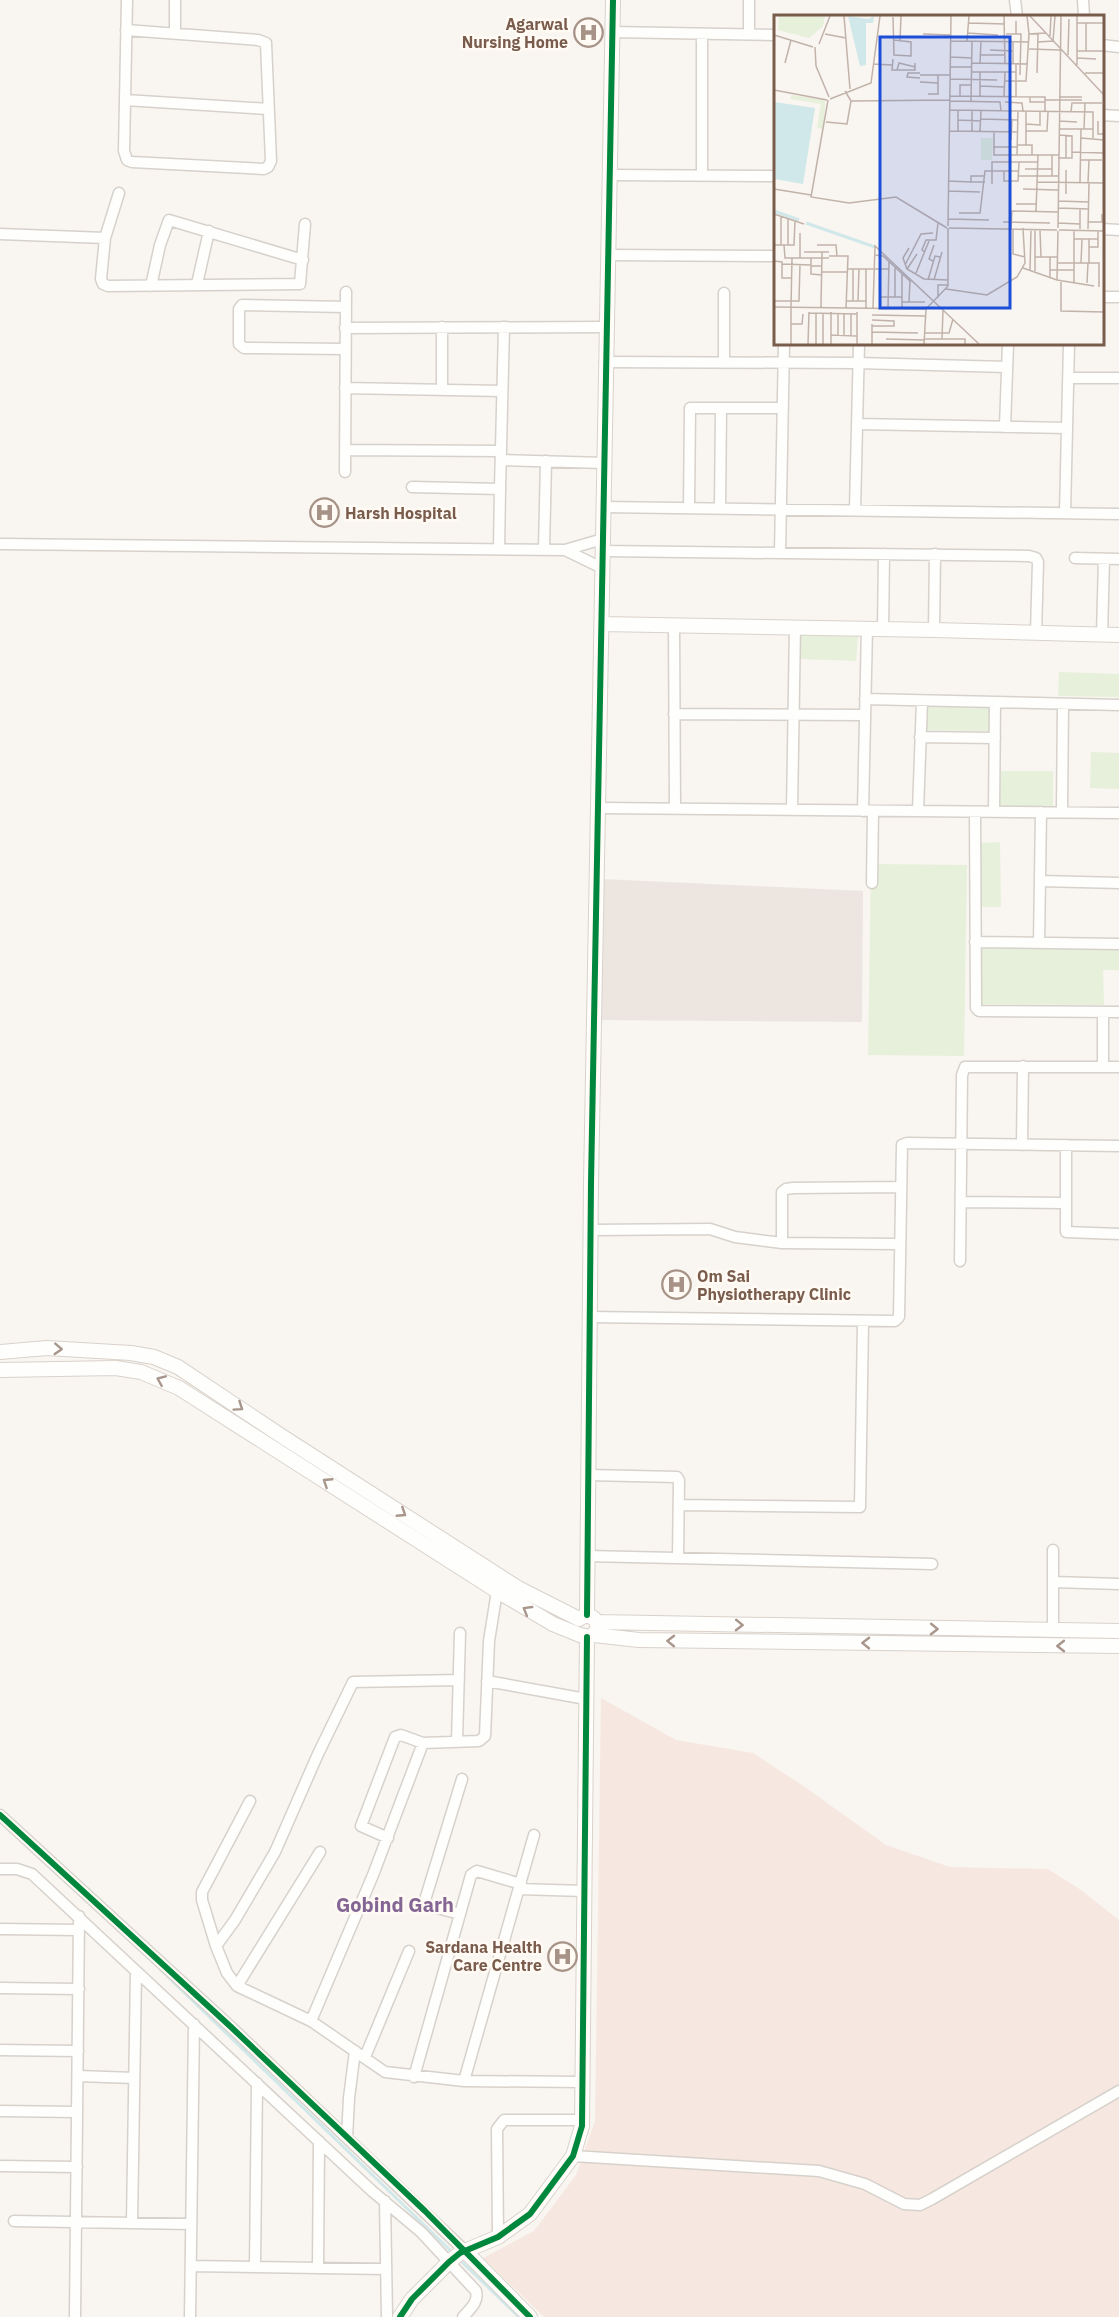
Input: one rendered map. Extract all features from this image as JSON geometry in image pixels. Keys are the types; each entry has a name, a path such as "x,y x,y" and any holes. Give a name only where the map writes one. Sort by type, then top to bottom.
{"street":[{"path":"126,30 258,40 266,43 271,161 268,167 264,169 132,162 125,156 124,151 126,30 127,0"},
{"path":"175,0 175,34"},
{"path":"399,2317 412,2299 457,2256 498,2236 530,2214 573,2156 582,2126 590,1230 613,0"},
{"path":"749,0 749,34"},
{"path":"1015,0 1017,15"},
{"path":"1083,0 1084,15"},
{"path":"612,32 774,35"},
{"path":"702,34 702,176"},
{"path":"1104,45 1119,47"},
{"path":"125,100 268,109"},
{"path":"1104,115 1119,116"},
{"path":"610,175 774,176"},
{"path":"118,193 105,238 101,279 103,284 108,286 300,284 305,224"},
{"path":"151,286 160,245 169,220 303,260"},
{"path":"197,284 209,231"},
{"path":"0,234 105,238"},
{"path":"608,255 774,256"},
{"path":"345,472 346,292"},
{"path":"724,293 724,363"},
{"path":"345,349 244,348 238,344 239,309 242,305 346,308"},
{"path":"345,327 606,327"},
{"path":"442,327 442,390"},
{"path":"499,549 504,327"},
{"path":"780,553 784,345"},
{"path":"855,509 859,345"},
{"path":"1005,428 1008,345"},
{"path":"1065,513 1070,345"},
{"path":"605,362 858,363 1007,367"},
{"path":"1069,378 1119,378"},
{"path":"345,388 502,391"},
{"path":"689,508 690,408 783,408"},
{"path":"720,508 721,408"},
{"path":"857,424 1067,428"},
{"path":"345,450 604,462"},
{"path":"544,549 546,461"},
{"path":"412,487 500,489"},
{"path":"603,507 1119,514"},
{"path":"0,544 565,550 603,545 780,553 1029,556 1036,558 1038,562 1036,633"},
{"path":"565,550 602,568"},
{"path":"883,629 884,554"},
{"path":"934,630 935,555"},
{"path":"1075,558 1119,559"},
{"path":"1101,635 1104,559"},
{"path":"602,624 1119,635"},
{"path":"674,625 675,808"},
{"path":"792,810 795,627"},
{"path":"867,628 865,715 872,883"},
{"path":"866,699 1119,705"},
{"path":"918,811 922,701"},
{"path":"993,812 995,702"},
{"path":"1062,812 1063,704"},
{"path":"674,714 865,715"},
{"path":"921,738 995,738"},
{"path":"599,808 1119,813"},
{"path":"975,812 974,1005 979,1011 1119,1012"},
{"path":"1039,943 1041,812"},
{"path":"1041,881 1119,883"},
{"path":"975,942 1119,944"},
{"path":"1103,1012 1103,1066"},
{"path":"1022,1145 1023,1066"},
{"path":"960,1261 962,1075 965,1067 1119,1067"},
{"path":"590,1317 895,1321 899,1317 902,1145 907,1143 1119,1146"},
{"path":"1066,1145 1066,1232 1119,1234"},
{"path":"782,1243 782,1192 786,1189 900,1188"},
{"path":"961,1202 1065,1203"},
{"path":"590,1230 711,1229 735,1237 782,1243 899,1244"},
{"path":"679,1505 860,1507 863,1322"},
{"path":"0,1352 47,1348 130,1353 154,1357 178,1367 518,1588 587,1627 639,1640 1119,1646"},
{"path":"0,1370 116,1368 141,1372 170,1384 553,1624 587,1627 1119,1631"},
{"path":"588,1475 677,1477 679,1480 678,1558"},
{"path":"1053,1550 1053,1630"},
{"path":"587,1556 932,1563"},
{"path":"1053,1582 1119,1584"},
{"path":"388,1838 361,1826 395,1737 401,1735 423,1743 480,1741 485,1736 489,1641 497,1591"},
{"path":"457,1741 460,1633"},
{"path":"216,1946 235,1920 275,1852 353,1682 459,1680"},
{"path":"487,1681 586,1699"},
{"path":"311,2021 388,1838 423,1743"},
{"path":"460,1914 429,1906 425,1900 462,1779"},
{"path":"250,1801 202,1892 202,1900 216,1946 227,1973 237,1986 311,2021 360,2054 376,2068 385,2072 464,2081 583,2082"},
{"path":"0,1815 231,2027 347,2139 457,2256 478,2296 463,2317"},
{"path":"464,2081 534,1835"},
{"path":"237,1986 320,1852"},
{"path":"0,1869 17,1869 32,1874 385,2201 421,2232 457,2256 530,2317"},
{"path":"414,2077 474,1872 520,1886 584,1891"},
{"path":"75,2317 79,1916"},
{"path":"0,1929 79,1930"},
{"path":"347,2139 349,2098 360,2054 409,1951"},
{"path":"132,2223 136,1971"},
{"path":"0,1988 78,1989"},
{"path":"190,2317 194,2024"},
{"path":"0,2050 78,2051"},
{"path":"78,2076 134,2078"},
{"path":"255,2267 257,2083"},
{"path":"573,2156 819,2171 865,2184 904,2204 913,2206 932,2199 1119,2091"},
{"path":"0,2111 77,2112"},
{"path":"498,2236 497,2129 500,2124 504,2121 582,2120"},
{"path":"318,2268 319,2141"},
{"path":"0,2166 77,2167"},
{"path":"385,2201 387,2317"},
{"path":"14,2221 191,2224"},
{"path":"191,2266 386,2269"}],"shaded area":[{"path":"602,879 863,891 862,1022 595,1020"},
{"path":"601,1698 676,1740 753,1753 886,1845 950,1867 1048,1869 1081,1890 1119,1920 1119,2317 544,2317 483,2258 534,2231 576,2175 595,2121"}],"green space":[{"path":"801,635 858,636 856,661 801,659"},
{"path":"1059,672 1119,674 1119,697 1058,696"},
{"path":"926,706 991,708 990,731 926,730"},
{"path":"1091,752 1119,753 1119,789 1090,788"},
{"path":"1001,771 1053,771 1053,806 1000,806"},
{"path":"1000,842 1001,907 981,907 980,843"},
{"path":"871,864 967,865 964,1056 868,1055"},
{"path":"978,946 1119,950 1119,970 1103,970 1104,1005 979,1004"}],"waterway":[{"path":"159,1968 453,2253"},
{"path":"460,2260 519,2317"}],"cycle path":[{"path":"587,1615 591,1183 613,0"},
{"path":"400,2317 412,2299 460,2253 498,2237 530,2214 573,2156 582,2126 587,1637"},
{"path":"0,1815 231,2027 425,2211 530,2317"}],"place":[{"name":"Agarwal Nursing Home","path":"589,33"},
{"name":"Harsh Hospital","path":"324,513"},
{"name":"Om Sai Physiotherapy Clinic","path":"676,1285"},
{"name":"Sardana Health Care Centre","path":"563,1956"}],"district":[{"name":"Gobind Garh","path":"395,1904"}]}
